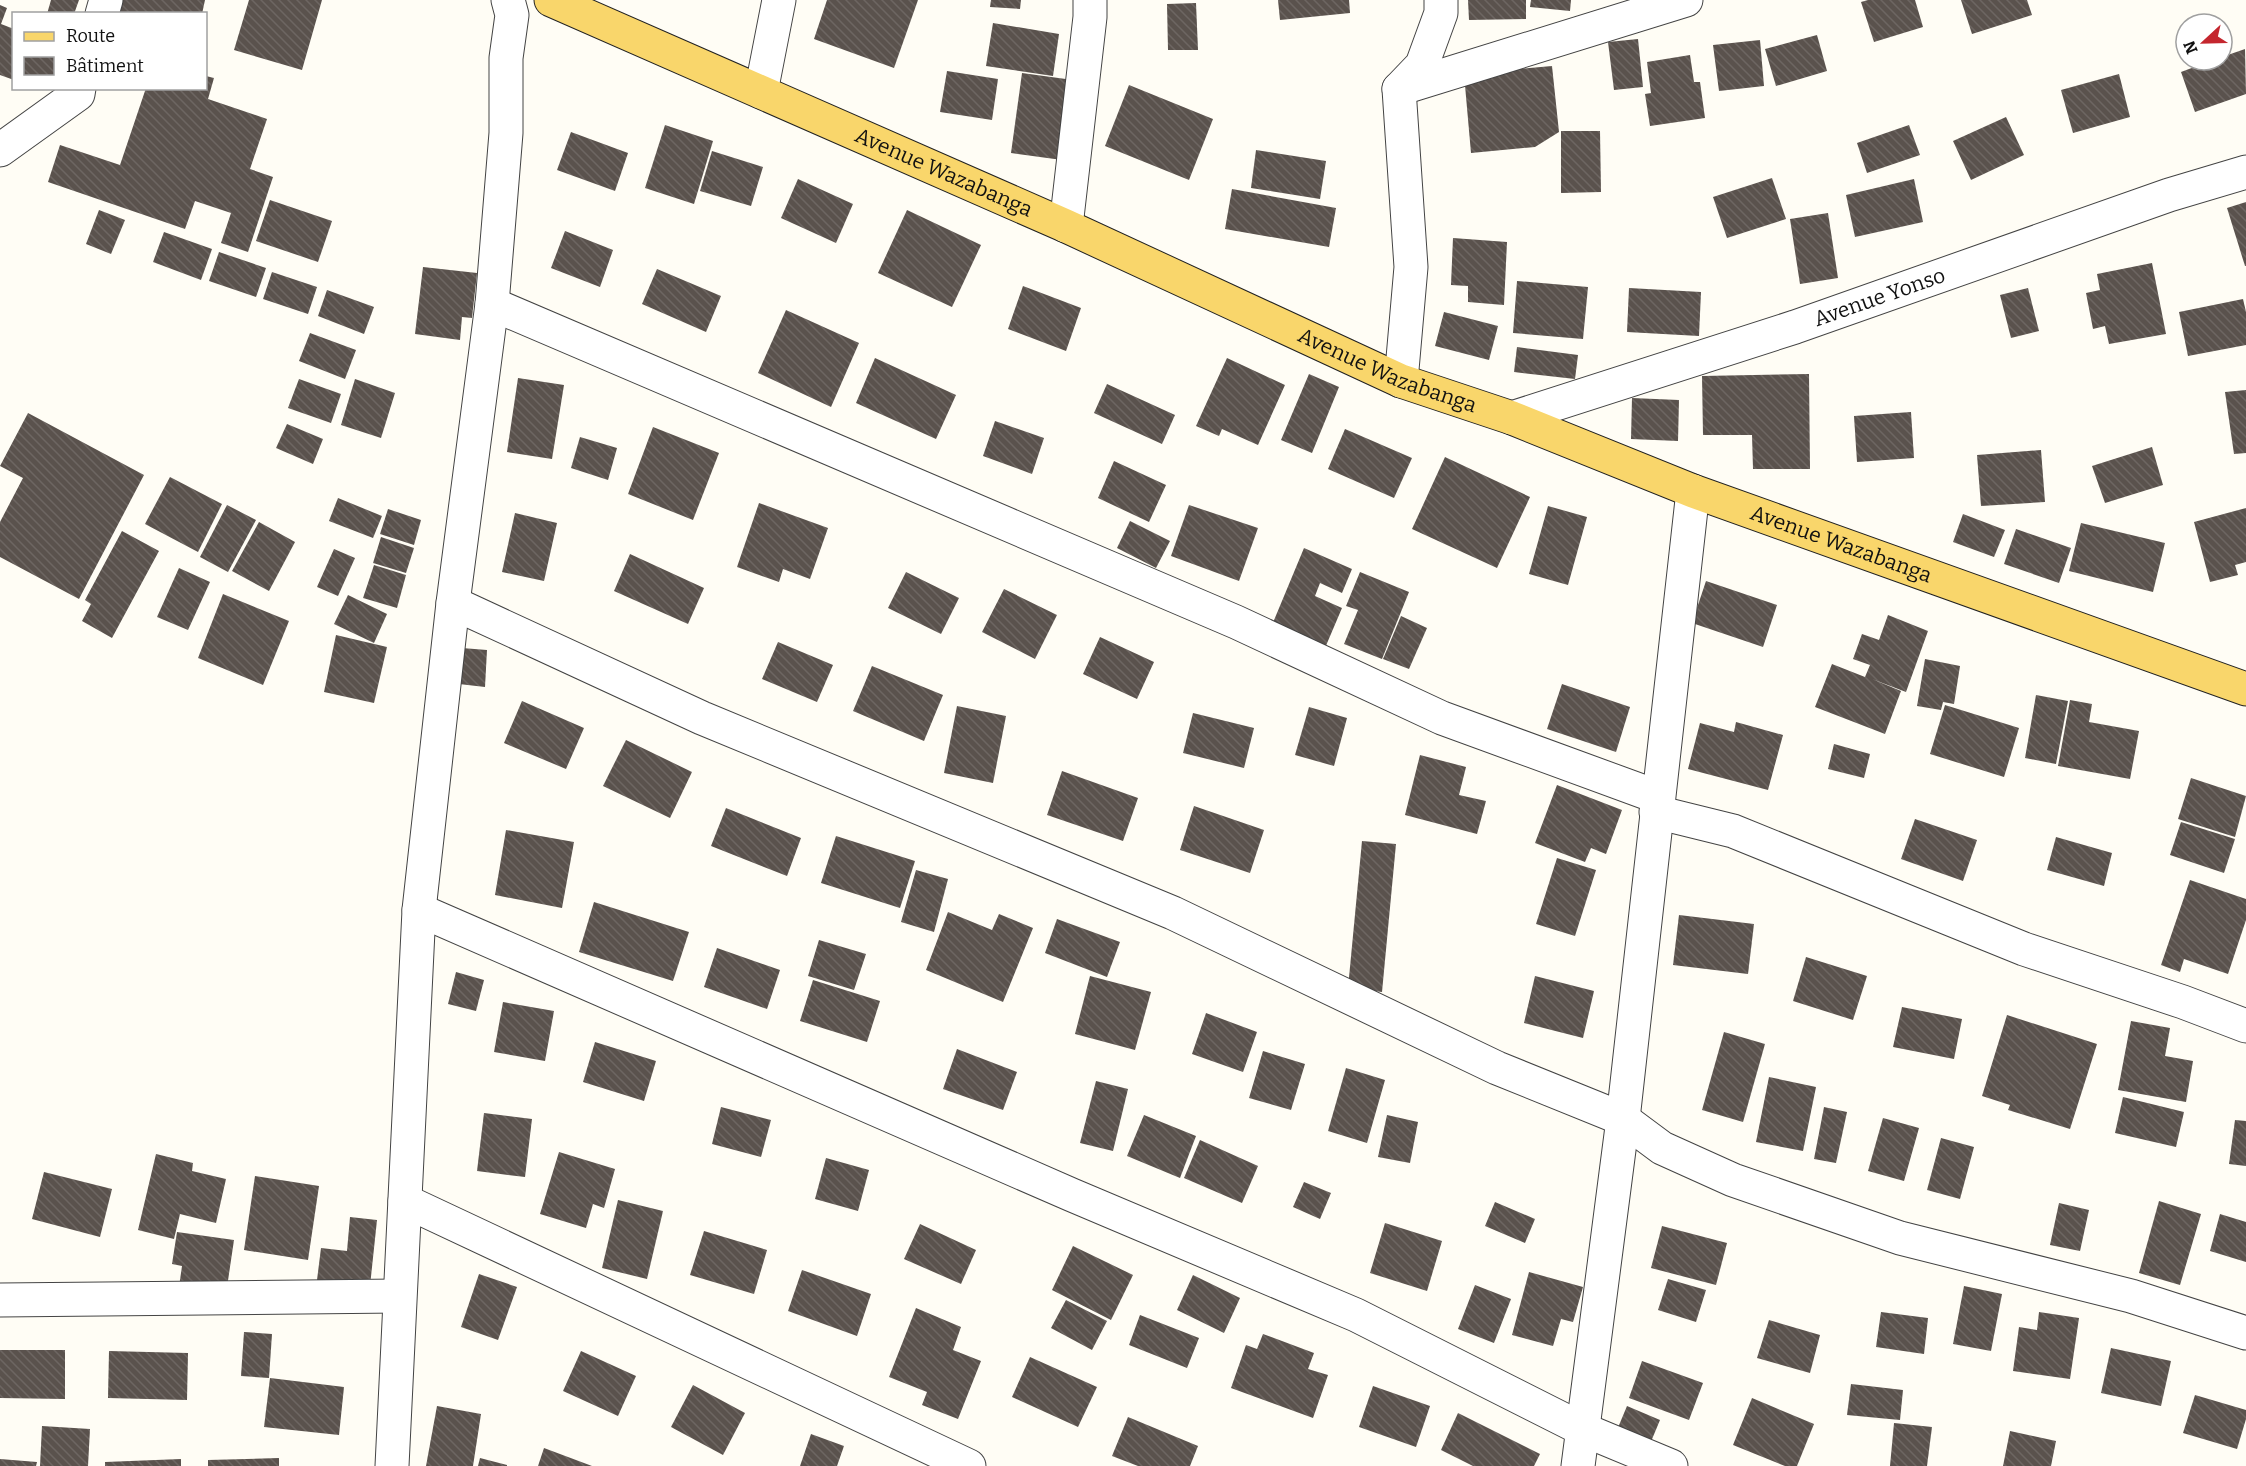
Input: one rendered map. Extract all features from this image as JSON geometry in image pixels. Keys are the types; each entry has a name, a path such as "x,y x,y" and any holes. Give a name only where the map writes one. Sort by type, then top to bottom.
{"main road":[{"name":"Avenue Wazabanga","path":"550,0 1066,226 1401,381 1512,418 1693,491 2246,689"}],"street":[{"path":"392,1466 419,910 453,603 492,304 506,133 506,58 512,15 508,0"},
{"path":"761,92 779,0"},
{"path":"1066,226 1090,0"},
{"path":"1401,381 1411,267 1400,89 1422,65 1441,13 1441,0"},
{"path":"1400,89 1686,0"},
{"path":"0,150 78,94 79,90"},
{"name":"Avenue Yonso","path":"1512,418 1795,327 2169,195 2246,172"},
{"path":"492,304 1236,622 1442,718 1657,805 1733,831 2025,949 2183,1002 2246,1026"},
{"path":"1578,1466 1623,1119 1693,491"},
{"path":"453,603 702,718 1173,913 1497,1068 1623,1119 1662,1148 1733,1180 1900,1238 2131,1296 2246,1334"},
{"path":"419,910 1072,1195 1356,1315 1582,1429 1671,1466"},
{"path":"405,1201 969,1466"},
{"path":"0,1300 399,1296"}],"building":[{"path":"51,0 79,0 75,12 48,12"},
{"path":"118,0 205,0 202,12 115,12"},
{"path":"249,0 322,0 302,70 234,50"},
{"path":"827,0 918,0 894,68 814,39"},
{"path":"991,0 1021,0 1020,9 990,7"},
{"path":"1278,0 1349,0 1350,13 1280,20"},
{"path":"1468,0 1526,0 1526,19 1469,20"},
{"path":"1531,0 1571,0 1570,11 1530,7"},
{"path":"1915,0 1923,27 1874,42 1861,2"},
{"path":"1961,0 2027,0 2032,15 1972,34"},
{"path":"1196,3 1198,50 1168,50 1167,4"},
{"path":"0,5 7,8 1,24 12,28 12,79 0,75"},
{"path":"993,23 1059,34 1053,76 986,66"},
{"path":"1817,35 1827,71 1776,86 1765,49"},
{"path":"1638,39 1643,87 1614,90 1608,42"},
{"path":"1760,40 1764,86 1719,91 1713,45"},
{"path":"2245,49 2246,94 2195,112 2181,72 2234,72 2234,53"},
{"path":"1690,55 1694,82 1700,82 1705,118 1650,126 1645,94 1651,93 1647,62"},
{"path":"1552,66 1559,132 1535,147 1471,153 1464,74"},
{"path":"947,71 998,79 992,120 940,112"},
{"path":"1022,73 1073,80 1062,160 1011,153"},
{"path":"2119,74 2130,117 2073,133 2061,90"},
{"path":"207,76 214,78 208,99 267,119 250,169 273,177 248,252 221,243 231,213 195,201 185,229 48,182 60,145 120,165 145,90 207,90"},
{"path":"1129,85 1213,119 1189,180 1105,146"},
{"path":"2006,117 2024,155 1971,180 1953,141"},
{"path":"665,125 713,141 694,204 645,188"},
{"path":"1909,125 1920,155 1867,173 1857,143"},
{"path":"1561,131 1600,131 1601,192 1561,193"},
{"path":"571,132 628,153 615,191 557,170"},
{"path":"1256,150 1326,161 1320,199 1251,188"},
{"path":"712,151 763,167 751,206 700,191"},
{"path":"1772,178 1786,219 1727,238 1713,197"},
{"path":"798,179 853,204 836,243 781,218"},
{"path":"1914,179 1923,222 1855,237 1846,195"},
{"path":"1232,189 1336,208 1329,247 1225,229"},
{"path":"270,200 332,221 318,262 256,241"},
{"path":"2246,202 2246,266 2245,266 2227,208"},
{"path":"99,210 125,220 111,254 86,244"},
{"path":"907,210 981,245 952,307 878,273"},
{"path":"1828,213 1838,278 1800,284 1790,219"},
{"path":"565,231 613,250 600,287 551,268"},
{"path":"164,232 212,249 201,280 153,262"},
{"path":"1453,238 1507,242 1504,305 1468,302 1468,286 1451,285"},
{"path":"219,252 266,268 256,297 209,281"},
{"path":"2152,263 2166,334 2109,344 2105,326 2093,329 2086,293 2100,290 2097,274"},
{"path":"423,267 477,273 472,318 462,317 460,340 415,334"},
{"path":"657,269 721,296 706,332 642,304"},
{"path":"272,272 317,287 308,314 263,299"},
{"path":"1517,281 1588,287 1583,339 1513,333"},
{"path":"1023,286 1081,308 1066,351 1008,329"},
{"path":"1629,288 1701,292 1699,336 1627,332"},
{"path":"2028,288 2039,331 2011,338 2000,295"},
{"path":"327,290 374,307 364,334 318,316"},
{"path":"2243,299 2246,312 2246,345 2188,356 2179,312"},
{"path":"786,310 859,343 831,407 758,373"},
{"path":"1444,312 1498,326 1489,360 1435,346"},
{"path":"310,333 356,350 345,379 299,361"},
{"path":"1517,347 1578,355 1575,379 1514,372"},
{"path":"875,358 956,395 936,439 856,403"},
{"path":"1227,358 1285,385 1258,445 1222,429 1219,436 1196,426"},
{"path":"1309,374 1339,387 1312,453 1281,440"},
{"path":"1809,374 1810,469 1753,469 1752,435 1703,435 1702,376"},
{"path":"518,378 564,385 552,459 507,452"},
{"path":"299,379 341,394 331,423 288,408"},
{"path":"355,379 395,393 381,438 341,425"},
{"path":"1107,384 1175,415 1162,444 1094,413"},
{"path":"2246,390 2246,453 2234,454 2225,392"},
{"path":"1632,398 1679,400 1678,441 1631,439"},
{"path":"1911,412 1914,458 1857,462 1854,416"},
{"path":"28,413 144,475 79,599 0,557 0,522 23,478 0,466"},
{"path":"995,421 1044,438 1032,474 983,456"},
{"path":"287,424 323,439 313,464 276,448"},
{"path":"653,427 719,453 693,520 628,494"},
{"path":"1345,429 1412,458 1394,498 1328,469"},
{"path":"580,437 617,448 608,480 571,468"},
{"path":"2152,447 2163,485 2105,503 2092,466"},
{"path":"2041,450 2045,502 1981,506 1977,455"},
{"path":"1445,457 1530,497 1497,568 1412,529"},
{"path":"1114,461 1166,485 1149,522 1098,498"},
{"path":"170,477 222,504 198,552 145,524"},
{"path":"338,498 382,516 373,538 329,521"},
{"path":"759,503 828,528 810,579 783,569 779,582 737,567"},
{"path":"227,505 256,520 228,572 200,557"},
{"path":"1189,505 1258,528 1239,581 1171,556"},
{"path":"1548,506 1587,517 1568,585 1529,574"},
{"path":"2246,508 2246,562 2235,565 2238,575 2210,582 2194,522"},
{"path":"388,509 421,520 414,545 380,534"},
{"path":"515,513 557,523 544,581 502,572"},
{"path":"1963,514 2005,530 1994,557 1953,542"},
{"path":"1130,521 1170,541 1156,568 1117,548"},
{"path":"259,522 295,542 269,591 232,571"},
{"path":"2081,523 2165,543 2153,592 2069,571"},
{"path":"2016,529 2071,548 2059,583 2004,564"},
{"path":"122,531 159,551 112,638 82,621 91,604 85,600"},
{"path":"381,537 414,548 406,573 373,563"},
{"path":"1304,548 1352,569 1342,593 1320,583 1315,596 1342,608 1325,648 1272,625"},
{"path":"334,549 355,558 338,596 317,587"},
{"path":"630,554 704,588 688,624 614,591"},
{"path":"374,565 406,575 397,608 363,598"},
{"path":"179,568 210,582 188,630 157,617"},
{"path":"906,572 959,598 941,634 888,608"},
{"path":"1360,572 1409,592 1382,659 1344,644 1358,610 1346,606"},
{"path":"1706,581 1777,605 1763,647 1692,623"},
{"path":"1004,589 1057,615 1035,659 982,632"},
{"path":"223,594 289,621 263,685 198,658"},
{"path":"348,595 387,614 374,643 334,624"},
{"path":"1888,615 1928,631 1906,692 1872,679 1901,691 1885,734 1815,707 1832,664 1865,677 1870,665 1853,659 1862,634 1879,640"},
{"path":"1401,616 1427,628 1409,669 1383,659"},
{"path":"336,635 387,647 374,703 324,692"},
{"path":"1100,637 1154,662 1137,699 1083,674"},
{"path":"778,642 833,665 817,702 762,679"},
{"path":"462,648 487,650 485,687 459,684"},
{"path":"1925,659 1960,666 1954,704 1943,702 1941,710 1917,706"},
{"path":"872,666 943,695 924,741 853,711"},
{"path":"1562,684 1630,707 1616,752 1547,729"},
{"path":"2036,695 2068,701 2056,764 2025,758"},
{"path":"2070,700 2092,704 2089,722 2139,731 2130,779 2058,766"},
{"path":"522,701 584,728 566,769 504,743"},
{"path":"1945,705 2019,728 2004,777 1930,754"},
{"path":"957,706 1006,716 993,783 944,773"},
{"path":"1309,707 1347,718 1334,766 1295,755"},
{"path":"1193,713 1254,728 1244,768 1183,753"},
{"path":"1736,722 1783,735 1768,790 1688,769 1700,723 1734,732"},
{"path":"626,740 692,772 670,818 603,786"},
{"path":"1834,744 1870,754 1864,778 1828,769"},
{"path":"1420,755 1466,767 1459,795 1486,801 1477,834 1405,815"},
{"path":"1062,771 1138,798 1123,841 1047,815"},
{"path":"2191,778 2246,796 2235,837 2178,819"},
{"path":"1557,785 1622,810 1606,854 1591,848 1585,862 1535,843"},
{"path":"1194,806 1264,830 1250,873 1180,850"},
{"path":"726,808 801,838 787,876 711,846"},
{"path":"1915,819 1977,840 1963,881 1901,859"},
{"path":"2181,822 2235,839 2224,873 2170,855"},
{"path":"506,830 574,842 562,908 495,895"},
{"path":"836,836 915,861 900,908 821,883"},
{"path":"2056,837 2112,853 2104,886 2047,870"},
{"path":"1362,841 1396,844 1382,992 1348,988"},
{"path":"1557,858 1596,870 1575,936 1536,924"},
{"path":"916,870 948,879 934,932 901,922"},
{"path":"2190,880 2246,899 2246,920 2228,974 2184,959 2180,972 2161,965"},
{"path":"594,902 689,932 673,981 579,952"},
{"path":"948,912 992,930 999,914 1033,928 1003,1002 926,970"},
{"path":"1679,915 1754,924 1748,974 1673,965"},
{"path":"1057,919 1120,942 1107,977 1045,953"},
{"path":"819,940 866,954 854,990 808,976"},
{"path":"717,948 780,970 767,1009 704,987"},
{"path":"1806,957 1867,976 1853,1020 1793,1001"},
{"path":"456,972 484,980 476,1011 448,1004"},
{"path":"1090,976 1151,992 1135,1050 1075,1034"},
{"path":"1535,976 1594,991 1583,1038 1524,1023"},
{"path":"813,980 880,1001 867,1042 800,1021"},
{"path":"503,1002 554,1011 545,1061 494,1052"},
{"path":"1902,1007 1962,1019 1954,1059 1893,1047"},
{"path":"1206,1013 1257,1032 1243,1072 1192,1054"},
{"path":"2007,1015 2097,1044 2070,1129 2008,1110 2010,1105 1982,1096"},
{"path":"2131,1021 2170,1028 2165,1056 2193,1061 2186,1102 2118,1090"},
{"path":"1724,1032 1765,1044 1743,1122 1702,1110"},
{"path":"595,1042 656,1061 644,1101 583,1082"},
{"path":"957,1049 1017,1072 1003,1110 943,1089"},
{"path":"1263,1051 1305,1064 1291,1110 1249,1098"},
{"path":"1346,1068 1385,1080 1367,1143 1328,1131"},
{"path":"1769,1077 1816,1087 1803,1151 1756,1142"},
{"path":"1096,1081 1128,1089 1113,1151 1080,1143"},
{"path":"2123,1097 2184,1112 2176,1147 2115,1133"},
{"path":"721,1107 771,1120 761,1157 712,1144"},
{"path":"1824,1107 1847,1112 1836,1163 1814,1159"},
{"path":"484,1113 532,1119 525,1177 477,1171"},
{"path":"1144,1115 1196,1136 1180,1178 1127,1156"},
{"path":"1387,1115 1418,1122 1410,1163 1378,1157"},
{"path":"1883,1118 1919,1128 1904,1181 1868,1171"},
{"path":"2235,1120 2246,1121 2246,1166 2229,1164"},
{"path":"1941,1138 1974,1147 1960,1199 1927,1190"},
{"path":"1200,1140 1258,1166 1242,1203 1184,1178"},
{"path":"559,1152 615,1169 604,1208 593,1204 586,1228 540,1214"},
{"path":"156,1154 193,1163 192,1171 226,1179 216,1223 180,1214 174,1239 138,1230"},
{"path":"826,1158 869,1170 858,1211 815,1199"},
{"path":"44,1172 112,1189 100,1237 32,1219"},
{"path":"255,1176 319,1186 308,1260 244,1250"},
{"path":"1304,1182 1331,1193 1320,1219 1293,1207"},
{"path":"618,1200 663,1211 647,1279 602,1268"},
{"path":"2159,1201 2201,1214 2180,1285 2139,1273"},
{"path":"1495,1202 1535,1219 1525,1243 1485,1226"},
{"path":"2059,1203 2089,1210 2080,1251 2050,1245"},
{"path":"2220,1214 2246,1222 2246,1262 2210,1251"},
{"path":"350,1217 377,1220 370,1286 317,1280 321,1248 347,1251"},
{"path":"1385,1223 1442,1241 1427,1291 1370,1273"},
{"path":"920,1224 976,1250 961,1284 904,1259"},
{"path":"1662,1226 1727,1243 1716,1285 1651,1268"},
{"path":"704,1231 767,1250 754,1294 690,1275"},
{"path":"177,1232 234,1240 226,1294 179,1287 182,1266 172,1264"},
{"path":"1073,1246 1133,1275 1111,1320 1052,1290"},
{"path":"802,1270 871,1294 857,1336 788,1311"},
{"path":"1529,1272 1583,1287 1573,1322 1561,1319 1553,1346 1512,1335"},
{"path":"479,1274 517,1287 498,1340 461,1327"},
{"path":"1193,1275 1240,1298 1224,1333 1177,1310"},
{"path":"1668,1279 1706,1290 1696,1322 1658,1310"},
{"path":"1475,1285 1511,1299 1494,1343 1458,1329"},
{"path":"1964,1286 2002,1294 1991,1351 1953,1344"},
{"path":"1066,1300 1107,1321 1092,1350 1051,1328"},
{"path":"916,1308 961,1327 953,1350 981,1361 958,1419 922,1405 927,1392 889,1377"},
{"path":"1881,1312 1928,1318 1924,1354 1876,1347"},
{"path":"2039,1312 2079,1318 2070,1379 2013,1371 2019,1327 2037,1330"},
{"path":"1140,1315 1199,1338 1187,1368 1129,1345"},
{"path":"1769,1320 1820,1335 1810,1373 1757,1358"},
{"path":"244,1332 272,1334 269,1378 241,1376"},
{"path":"1263,1334 1314,1353 1308,1369 1328,1375 1313,1418 1231,1388 1246,1345 1257,1349"},
{"path":"2111,1348 2171,1361 2161,1406 2101,1393"},
{"path":"0,1350 65,1350 65,1399 0,1398"},
{"path":"109,1351 188,1353 187,1400 108,1398"},
{"path":"581,1351 636,1376 618,1416 563,1391"},
{"path":"1030,1357 1097,1387 1078,1427 1012,1397"},
{"path":"1642,1361 1703,1383 1689,1420 1629,1398"},
{"path":"270,1378 344,1387 339,1435 264,1427"},
{"path":"1851,1384 1903,1390 1900,1420 1847,1415"},
{"path":"693,1385 745,1413 723,1455 671,1427"},
{"path":"1373,1386 1430,1406 1416,1447 1359,1427"},
{"path":"2195,1395 2246,1410 2246,1419 2237,1449 2183,1433"},
{"path":"1752,1398 1814,1424 1797,1466 1785,1466 1733,1445"},
{"path":"437,1406 481,1414 473,1466 426,1466"},
{"path":"1627,1406 1660,1420 1650,1444 1617,1430"},
{"path":"1458,1413 1540,1454 1534,1466 1473,1466 1441,1450"},
{"path":"1128,1417 1198,1446 1190,1466 1138,1466 1112,1456"},
{"path":"1894,1423 1932,1427 1927,1466 1890,1466"},
{"path":"42,1426 90,1429 88,1466 40,1466"},
{"path":"2010,1431 2056,1441 2051,1466 2003,1466"},
{"path":"811,1434 844,1446 837,1466 800,1466"},
{"path":"544,1448 592,1466 538,1466"},
{"path":"279,1458 279,1466 208,1466 208,1460"},
{"path":"480,1458 507,1465 507,1466 478,1466"},
{"path":"0,1459 37,1462 36,1466 0,1466"},
{"path":"181,1459 181,1466 105,1466 105,1462"}]}
